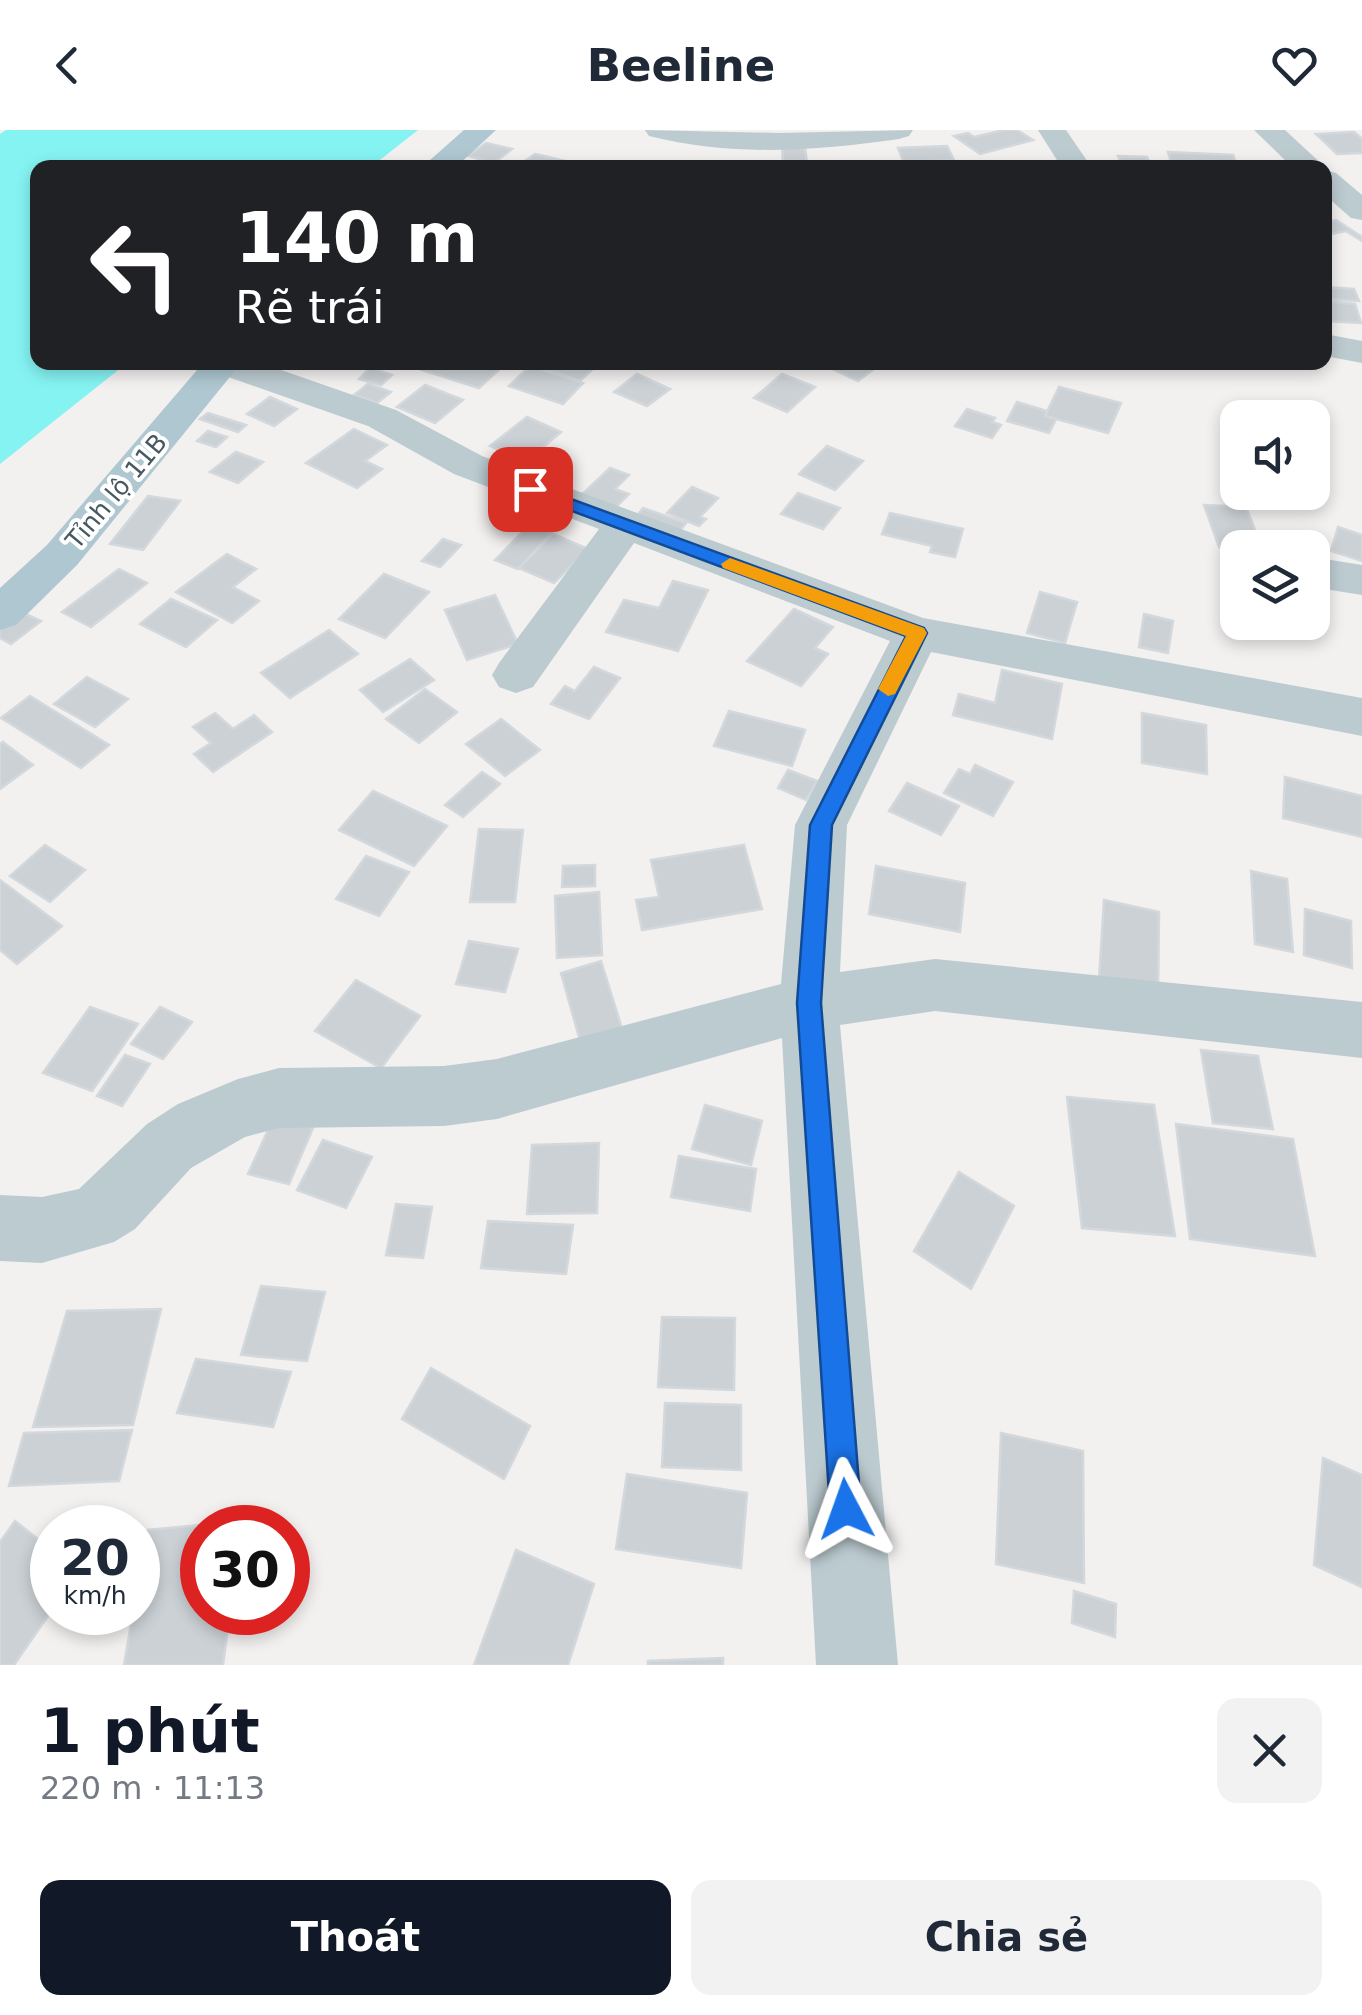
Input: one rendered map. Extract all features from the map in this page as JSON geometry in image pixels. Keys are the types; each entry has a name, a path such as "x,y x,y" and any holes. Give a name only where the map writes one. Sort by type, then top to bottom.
{"main road":[{"path":"446,160 482,130"},
{"name":"Tỉnh lộ 11B","path":"0,614 62,555 218,370"}],"street":[{"path":"659,130 699,139 794,144 899,130"},
{"path":"1052,130 1072,160"},
{"path":"1268,130 1302,160"},
{"path":"1332,185 1362,211"},
{"path":"1332,346 1362,352"},
{"path":"244,370 382,418 468,464 624,526 917,633 1362,717"},
{"path":"516,675 624,526"},
{"path":"1330,575 1362,580"},
{"path":"857,1665 809,1003 821,825 917,633"},
{"path":"0,1228 42,1230 91,1219 112,1206 169,1146 238,1109 280,1098 444,1096 497,1089 809,1003 935,985 1362,1030"}],"water":[{"path":"6,130 418,130 380,160 30,160 30,370 118,370 0,464 0,134"}],"building":[{"path":"1017,130 1033,140 980,154 954,136 968,133 974,137"},
{"path":"1354,132 1362,139 1362,153 1337,154 1316,134"},
{"path":"486,143 512,149 498,160 468,156"},
{"path":"947,146 954,160 903,160 898,148"},
{"path":"782,147 805,147 807,160 783,160"},
{"path":"1168,152 1233,155 1235,160 1170,160"},
{"path":"535,154 561,160 526,160"},
{"path":"1118,156 1148,160 1120,160"},
{"path":"1332,221 1362,237 1362,241 1346,231 1332,234"},
{"path":"1332,287 1354,289 1359,301 1332,299"},
{"path":"1332,302 1355,304 1361,323 1332,321"},
{"path":"368,370 392,375 381,385 359,379"},
{"path":"422,370 499,370 479,388"},
{"path":"526,370 542,370 583,383 563,404 509,386"},
{"path":"549,370 592,370 580,381"},
{"path":"835,370 872,370 858,381"},
{"path":"637,374 670,389 647,406 614,392"},
{"path":"782,374 815,387 787,412 754,398"},
{"path":"368,384 391,392 377,403 354,395"},
{"path":"425,385 463,400 435,423 397,407"},
{"path":"1059,387 1121,403 1108,433 1045,416"},
{"path":"270,397 297,409 274,426 247,414"},
{"path":"1017,402 1047,411 1045,416 1056,419 1049,433 1007,421"},
{"path":"967,409 995,418 992,422 1001,425 992,438 955,426"},
{"path":"208,413 246,425 238,432 200,419"},
{"path":"527,417 561,432 525,462 490,446"},
{"path":"354,429 387,445 365,461 382,469 357,488 306,463"},
{"path":"208,431 227,437 216,447 197,441"},
{"path":"827,446 863,461 835,490 799,474"},
{"path":"236,452 263,462 238,483 210,472"},
{"path":"610,468 629,475 615,489 629,494 611,512 578,498"},
{"path":"692,487 718,498 700,517 706,519 699,526 667,513"},
{"path":"798,493 840,508 823,529 781,514"},
{"path":"148,496 180,501 143,550 110,544"},
{"path":"1204,505 1220,506 1220,510 1247,510 1255,530 1220,530 1219,547"},
{"path":"643,508 686,523 674,538 631,523"},
{"path":"890,513 963,529 955,557 930,552 932,546 882,534"},
{"path":"529,525 551,533 518,569 495,560"},
{"path":"1338,527 1362,535 1362,561 1331,551"},
{"path":"553,534 588,549 554,583 519,568"},
{"path":"443,539 461,545 440,567 422,561"},
{"path":"227,554 256,569 233,587 259,601 232,623 176,592"},
{"path":"119,569 147,583 91,627 62,612"},
{"path":"384,574 429,592 385,638 339,619"},
{"path":"673,581 708,590 678,651 606,632 624,600 659,608"},
{"path":"1040,592 1077,602 1065,643 1027,633"},
{"path":"495,595 518,644 467,660 445,610"},
{"path":"171,599 217,620 186,647 140,624"},
{"path":"794,609 833,627 815,648 828,654 801,686 747,661"},
{"path":"19,611 41,621 11,644 0,638 0,625"},
{"path":"1144,614 1173,621 1168,653 1139,647"},
{"path":"329,630 358,654 290,698 261,673"},
{"path":"410,659 434,680 383,712 360,690"},
{"path":"594,667 620,678 589,719 551,704 565,686 575,691"},
{"path":"1002,670 1062,684 1052,739 953,715 959,694 995,703"},
{"path":"87,677 128,699 95,727 54,704"},
{"path":"425,689 457,712 419,743 386,719"},
{"path":"30,696 109,745 81,768 1,718"},
{"path":"729,711 805,730 792,766 714,746"},
{"path":"215,713 233,729 254,715 272,732 213,772 194,754 211,743 193,727"},
{"path":"1142,713 1206,725 1207,774 1142,763"},
{"path":"501,719 540,750 505,776 466,744"},
{"path":"3,742 33,765 0,789 0,744"},
{"path":"975,765 1013,782 993,816 944,793 959,769 970,774"},
{"path":"788,770 817,781 806,800 778,788"},
{"path":"482,772 500,784 463,817 445,805"},
{"path":"1285,777 1362,796 1362,837 1283,818"},
{"path":"907,783 959,806 941,835 889,811"},
{"path":"373,791 447,826 414,866 339,830"},
{"path":"479,829 523,830 515,902 470,902"},
{"path":"45,845 85,870 50,902 10,876"},
{"path":"744,845 762,909 642,930 636,900 659,897 651,860"},
{"path":"366,856 409,872 379,916 336,899"},
{"path":"595,865 595,886 562,887 563,866"},
{"path":"876,866 965,883 960,932 869,914"},
{"path":"1251,871 1287,879 1293,952 1255,944"},
{"path":"0,880 62,926 17,964 0,950"},
{"path":"599,892 602,955 557,958 555,896"},
{"path":"1104,900 1159,912 1158,993 1099,980"},
{"path":"1305,909 1351,921 1352,968 1304,955"},
{"path":"469,941 518,949 505,992 456,984"},
{"path":"601,961 624,1035 582,1048 561,973"},
{"path":"356,980 420,1016 381,1068 315,1031"},
{"path":"90,1007 138,1024 92,1091 43,1073"},
{"path":"160,1007 192,1022 163,1059 131,1044"},
{"path":"1201,1050 1258,1056 1273,1129 1213,1123"},
{"path":"125,1055 150,1064 122,1106 97,1096"},
{"path":"1067,1097 1154,1105 1175,1236 1082,1228"},
{"path":"705,1105 762,1121 751,1165 692,1149"},
{"path":"273,1119 313,1128 289,1184 248,1174"},
{"path":"1176,1124 1293,1139 1315,1256 1190,1239"},
{"path":"323,1140 372,1157 346,1208 297,1190"},
{"path":"599,1143 597,1213 527,1214 532,1145"},
{"path":"679,1156 756,1169 750,1211 671,1197"},
{"path":"959,1172 1014,1206 971,1289 914,1251"},
{"path":"396,1204 432,1207 423,1258 386,1255"},
{"path":"488,1221 573,1225 566,1274 481,1268"},
{"path":"261,1286 325,1292 307,1361 241,1355"},
{"path":"161,1309 133,1425 33,1427 67,1311"},
{"path":"662,1317 735,1318 734,1390 658,1387"},
{"path":"196,1359 291,1372 273,1427 177,1413"},
{"path":"431,1368 530,1426 504,1479 402,1419"},
{"path":"665,1403 741,1405 741,1470 662,1467"},
{"path":"132,1430 119,1481 9,1486 24,1433"},
{"path":"1001,1433 1083,1451 1084,1583 996,1564"},
{"path":"1323,1458 1362,1475 1362,1587 1314,1565"},
{"path":"627,1474 747,1493 741,1568 616,1549"},
{"path":"15,1521 30,1533 30,1635 35,1635 14,1665 0,1665 0,1542"},
{"path":"180,1527 180,1635 227,1635 223,1665 124,1665 129,1635 160,1635 160,1529"},
{"path":"516,1550 594,1584 568,1665 474,1665"},
{"path":"1074,1591 1116,1604 1115,1637 1072,1623"},
{"path":"723,1658 723,1665 648,1665 648,1661"}],"slow traffic":[{"path":"730,564 917,633 888,689"}],"route":[{"path":"530,489 917,633 821,825 809,1003 846,1509"}]}
